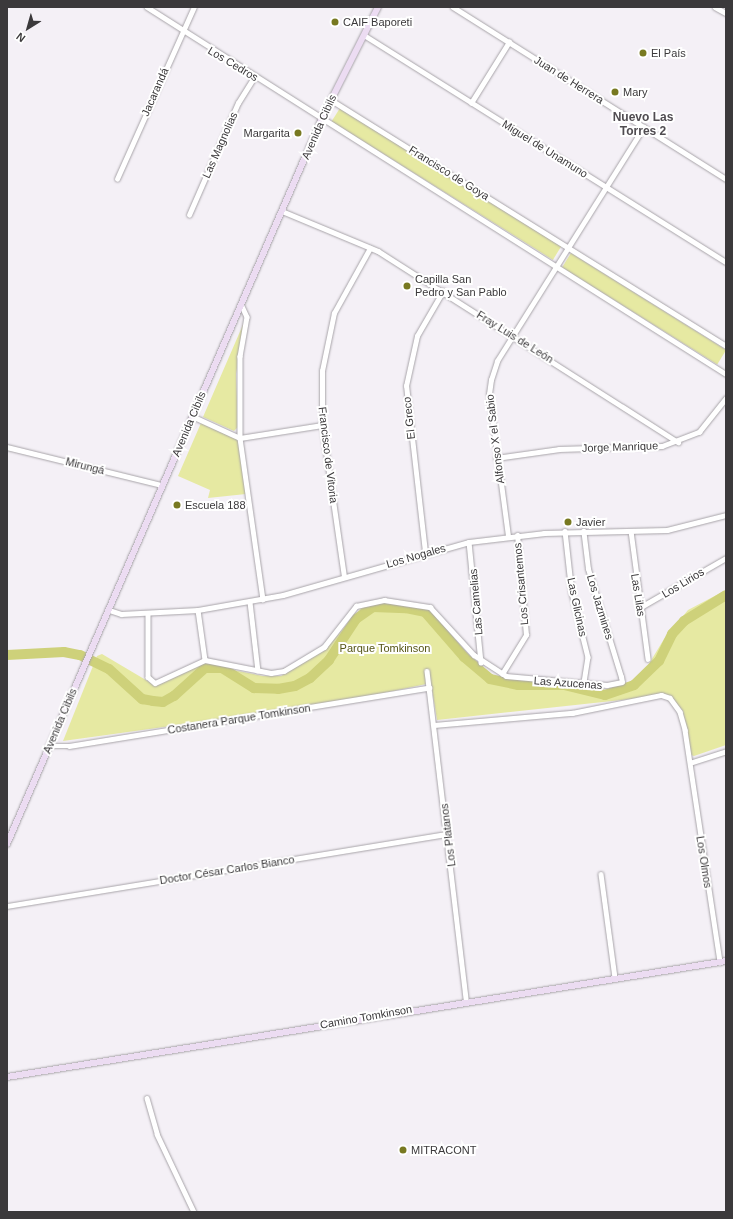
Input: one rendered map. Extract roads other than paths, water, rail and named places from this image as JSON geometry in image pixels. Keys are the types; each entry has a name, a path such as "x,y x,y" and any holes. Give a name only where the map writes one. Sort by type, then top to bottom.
{"street":[{"name":"Los Cedros","path":"146,7 254,77 322,118"},
{"name":"Jacarandá","path":"117,179 194,7"},
{"name":"Avenida Cibils","path":"7,844 322,118 378,7"},
{"name":"Juan de Herrera","path":"453,7 726,179"},
{"path":"715,7 726,13"},
{"name":"Miguel de Unamuno","path":"364,35 726,262"},
{"path":"471,103 509,42"},
{"name":"Las Magnolias","path":"189,215 238,103 254,77"},
{"name":"Francisco de Goya","path":"330,100 568,246 726,346"},
{"name":"Francisco de Goya","path":"322,118 557,264 726,374"},
{"path":"557,264 644,127"},
{"name":"Fray Luis de León","path":"282,211 370,248 514,334 678,442"},
{"name":"Francisco de Vitoria","path":"344,577 322,425 322,371 334,313 370,248"},
{"name":"Alfonso X el Sabio","path":"508,536 496,458 490,388 497,361 557,264"},
{"name":"El Greco","path":"425,552 406,386 418,336 442,292"},
{"path":"241,304 247,317 240,356 240,438 263,599"},
{"name":"Jorge Manrique","path":"496,458 559,449 640,448 678,442 699,432 726,398"},
{"path":"192,416 240,438 322,425"},
{"name":"Mirungá","path":"7,447 162,485"},
{"name":"Los Nogales","path":"109,610 148,613 198,610 250,602 344,577 425,552 469,542 508,536 564,531 631,531 681,528 726,515"},
{"name":"Las Glicinas","path":"564,531 572,593 588,657 584,682"},
{"name":"Los Jazmines","path":"583,531 588,569 622,682"},
{"name":"Las Lilas","path":"631,531 639,608 648,658"},
{"name":"Los Crisantemos","path":"502,674 526,635 517,535"},
{"name":"Las Camelias","path":"469,542 481,662"},
{"name":"Los Lirios","path":"639,608 726,558"},
{"name":"Las Azucenas","path":"205,660 258,672 279,672 301,664 332,639 356,606 384,600 430,607 438,612 481,662 502,674 518,679 584,682 600,686 622,682"},
{"path":"250,602 258,672"},
{"path":"148,613 148,677 159,682 205,660 198,610"},
{"name":"Los Platanos","path":"427,671 448,834 466,1000"},
{"name":"Costanera Parque Tomkinson","path":"50,746 69,746 429,688"},
{"path":"434,725 572,713 665,696 680,712 690,763 726,751"},
{"name":"Los Olmos","path":"690,763 723,961"},
{"name":"Doctor César Carlos Bianco","path":"7,906 448,834"},
{"path":"600,874 615,978"},
{"name":"Camino Tomkinson","path":"7,1077 466,1000 723,961"},
{"path":"147,1098 157,1134 194,1212"}],"waterway":[{"path":"7,655 64,652 80,655 109,669 142,699 153,701 163,702 174,696 205,668 222,668 254,688 278,689 295,686 310,678 329,660 356,619 373,607 406,608 425,612 464,657 490,679 518,685 564,685 605,695 634,685 659,661 672,634 684,621 726,595"}],"place":[{"name":"CAIF Baporeti","path":"335,22"},
{"name":"El País","path":"643,53"},
{"name":"Mary","path":"615,92"},
{"name":"Margarita","path":"298,133"},
{"name":"Capilla San Pedro y San Pablo","path":"407,286"},
{"name":"Escuela 188","path":"177,505"},
{"name":"Javier","path":"568,522"},
{"name":"MITRACONT","path":"403,1150"}],"district":[{"name":"Nuevo Las Torres 2","path":"643,125"}],"park label":[{"name":"Parque Tomkinson","path":"385,648"}]}
